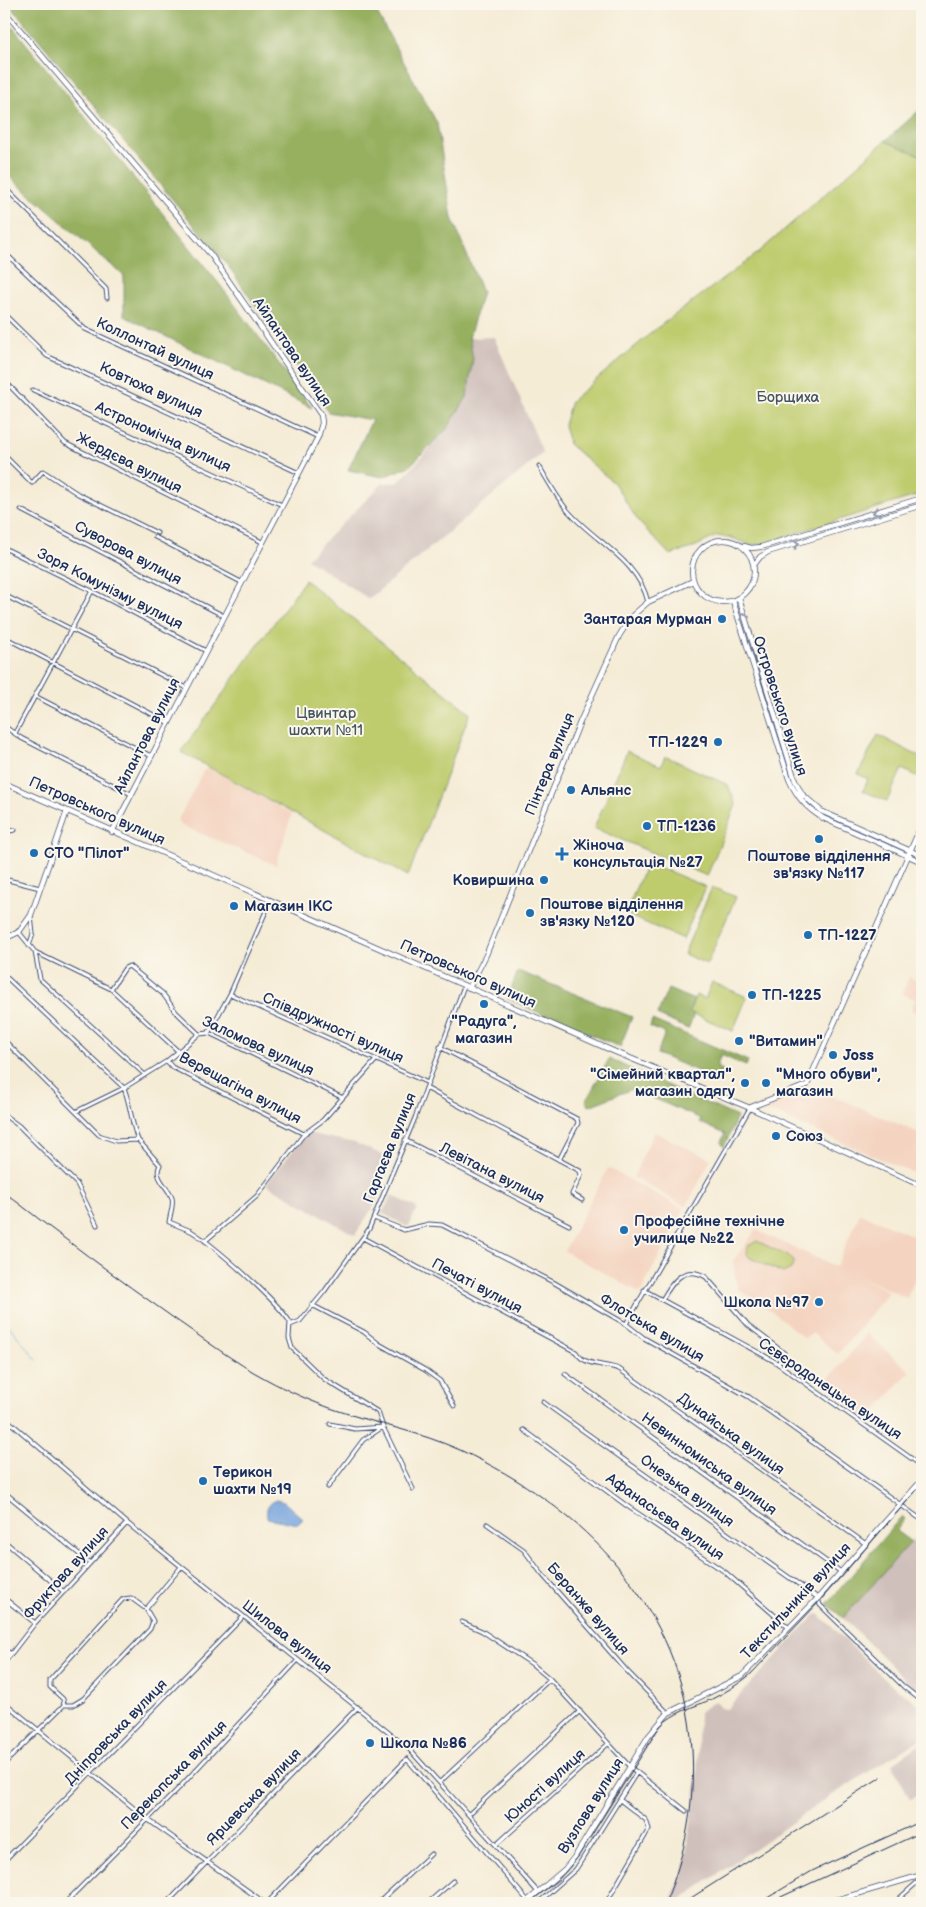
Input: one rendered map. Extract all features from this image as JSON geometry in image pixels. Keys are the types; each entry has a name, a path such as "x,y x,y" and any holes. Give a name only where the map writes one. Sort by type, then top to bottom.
{"street":[{"name":"Айлантова вулиця","path":"4,11 211,255 321,415 322,423 318,437 112,832"},
{"path":"4,187 106,289 107,298"},
{"name":"Коллонтай вулиця","path":"4,252 85,329 318,437"},
{"name":"Ковтюха вулиця","path":"4,314 47,356 299,473"},
{"name":"Жердєва вулиця","path":"4,380 65,443 262,542"},
{"name":"Астрономічна вулиця","path":"33,390 282,504"},
{"path":"4,455 32,483 43,471 78,494 241,582"},
{"path":"539,466 568,512 616,552 644,587 648,602"},
{"path":"740,545 750,556 754,565 752,582 745,594 733,601 721,602 710,600 701,594 693,581 692,564 704,546 721,540 740,545 751,548 761,547 922,498"},
{"path":"754,565 768,552 922,505"},
{"name":"Суворова вулиця","path":"21,510 224,616"},
{"name":"Зоря Комунізму вулиця","path":"4,548 92,591 206,651"},
{"name":"Пінтера вулиця","path":"469,988 486,955 580,722 619,636 631,617 648,602 693,581"},
{"path":"16,733 52,662 92,591"},
{"path":"4,595 187,688"},
{"name":"Островського вулиця","path":"739,598 785,750 799,789 813,805 922,862"},
{"name":"Островського вулиця","path":"733,601 779,748 796,794 812,812 909,854 922,856"},
{"path":"4,637 169,723"},
{"path":"760,689 766,687"},
{"path":"35,696 151,756"},
{"path":"4,726 21,738 131,794"},
{"path":"779,748 785,750"},
{"name":"Петровського вулиця","path":"4,783 270,902 750,1108 922,1186"},
{"path":"4,939 26,924 30,916 67,811"},
{"path":"626,1324 750,1108 807,1085 922,824"},
{"path":"4,832 15,830"},
{"path":"4,879 40,888"},
{"path":"209,1032 230,994 270,902"},
{"path":"29,947 33,934 30,916"},
{"name":"Верещагіна вулиця","path":"18,931 29,947 35,952 111,989 179,1052"},
{"path":"35,952 40,979 145,1075"},
{"name":"Заломова вулиця","path":"111,989 125,968 130,966 163,994 176,1012 199,1034 209,1032 341,1097"},
{"path":"4,975 124,1088 132,1110 133,1127 138,1140 160,1165 159,1176 172,1200 169,1222 189,1230 205,1241 286,1316 290,1326 289,1338 292,1348 324,1379 345,1394 378,1412 383,1427 413,1489"},
{"name":"Гаргаєва вулиця","path":"290,1326 300,1320 312,1305 362,1238 374,1218 406,1140 464,986"},
{"name":"Співдружності вулиця","path":"230,994 428,1083"},
{"path":"78,1111 124,1088 145,1075 179,1052 199,1034"},
{"path":"4,1040 78,1111 99,1135 116,1141 138,1140"},
{"path":"440,1048 576,1119 578,1123 559,1160"},
{"path":"205,1241 258,1196 304,1134 323,1120 341,1097 376,1060"},
{"name":"Верещагіна вулиця","path":"167,1061 172,1067 304,1134"},
{"path":"426,1088 581,1173 572,1194 582,1200"},
{"path":"4,1115 38,1143 77,1184 97,1225"},
{"name":"Левітана вулиця","path":"406,1140 569,1225"},
{"name":"Флотська вулиця","path":"374,1218 404,1230 429,1224 442,1225 553,1282 626,1324 644,1338 748,1397 922,1520"},
{"name":"Печаті вулиця","path":"362,1238 576,1352 578,1356"},
{"path":"662,1300 678,1277 687,1273 706,1277 748,1325 784,1353 778,1364"},
{"name":"Сєвєродонецька вулиця","path":"644,1290 778,1364 922,1466"},
{"path":"312,1305 364,1332 379,1344 425,1370 440,1381 454,1406"},
{"name":"Дунайська вулиця","path":"578,1356 595,1365 619,1369 866,1544"},
{"name":"Невинномиська вулиця","path":"564,1374 841,1572"},
{"name":"Онезька вулиця","path":"543,1402 818,1598 820,1605 904,1687 922,1701"},
{"name":"Шилова вулиця","path":"4,1417 127,1523 409,1749 497,1844 538,1892"},
{"path":"330,1424 356,1429 383,1427"},
{"path":"328,1487 363,1440 383,1427"},
{"name":"Афанасьєва вулиця","path":"524,1430 627,1506 717,1566 789,1628"},
{"name":"Текстильників вулиця","path":"668,1713 735,1681 818,1598 922,1480"},
{"path":"4,1492 90,1563"},
{"name":"Фруктова вулиця","path":"4,1663 35,1623 127,1523"},
{"name":"Беранже вулиця","path":"487,1524 524,1550 541,1573 626,1670 668,1713"},
{"path":"4,1541 64,1592"},
{"path":"146,1609 181,1567"},
{"path":"4,1598 35,1623"},
{"path":"4,1764 64,1705 73,1705 83,1699 150,1629 153,1621 146,1609 131,1598 123,1599 50,1680 50,1687 63,1699 64,1705"},
{"name":"Дніпровська вулиця","path":"4,1861 243,1617"},
{"path":"462,1622 482,1630 532,1664 550,1679 630,1767 686,1811"},
{"path":"4,1649 11,1654"},
{"name":"Перекопська вулиця","path":"65,1903 298,1660"},
{"path":"440,1782 550,1679"},
{"path":"4,1702 147,1819 266,1903 407,1759 526,1902"},
{"name":"Ярцевська вулиця","path":"167,1903 358,1707"},
{"path":"469,1814 580,1711"},
{"name":"Вузлова вулиця","path":"526,1902 565,1869 576,1856 648,1737 668,1713"},
{"name":"Юності вулиця","path":"497,1844 608,1744"},
{"path":"538,1903 576,1869 637,1772"},
{"path":"606,1903 649,1829 646,1820 620,1800"},
{"path":"378,1903 432,1854"},
{"path":"826,1903 922,1877"},
{"path":"894,1903 922,1877"},
{"path":"428,1903 454,1881"}],"shaded area":[{"path":"494,337 543,453 369,599 307,559 383,483 399,482 447,429 468,393 473,358 469,338"},
{"path":"208,768 292,814 276,865 180,825 178,820 204,770"},
{"path":"909,977 922,983 922,1015 911,1010 915,999 902,994"},
{"path":"807,1085 922,1134 922,1177 757,1106"},
{"path":"654,1132 711,1159 686,1207 633,1177"},
{"path":"307,1133 355,1143 392,1159 375,1204 355,1235 266,1184"},
{"name":"Професійне технічне училище №22","path":"608,1168 684,1209 640,1293 564,1251"},
{"path":"392,1195 417,1208 408,1227 382,1213"},
{"name":"Школа №97","path":"860,1213 922,1240 922,1263 907,1298 855,1275 889,1292 838,1354 812,1333 804,1338 773,1312 737,1288 733,1261 756,1230 836,1267"},
{"path":"867,1334 910,1371 868,1420 825,1383"},
{"path":"922,1530 922,1696 843,1618"},
{"path":"819,1614 889,1683 922,1706 922,1738 826,1799 676,1903 669,1903 683,1873 697,1783 699,1712 715,1701 720,1708 727,1709 815,1615"},
{"path":"922,1743 922,1793 910,1799 892,1764"}],"green space":[{"path":"9,4 372,4 437,123 452,218 482,292 469,338 473,358 467,397 447,429 410,466 383,477 348,470 372,420 328,412 229,267"},
{"path":"4,16 220,285 312,408 124,316 124,276 4,172"},
{"path":"922,108 922,156 885,141"},
{"name":"Борщиха","path":"885,141 922,156 922,494 761,544 751,545 732,538 717,536 692,548 670,555 638,521 614,483 569,444 564,425 571,401 657,328 758,253"},
{"name":"Цвинтар шахти №11","path":"305,580 470,713 408,876 181,752"},
{"path":"878,735 922,758 922,779 902,769 887,801 863,791 868,779 858,774"},
{"path":"627,751 661,766 665,756 728,785 736,805 707,876 594,828"},
{"path":"647,862 706,887 683,939 625,914"},
{"path":"712,887 736,897 707,964 684,954"},
{"path":"518,971 632,1017 620,1047 507,999"},
{"path":"712,982 747,997 733,1031 689,1012 696,995 705,999"},
{"path":"668,989 694,1000 689,1012 694,1014 688,1029 657,1015"},
{"path":"652,1020 748,1061 746,1066 721,1055 716,1067 725,1071 721,1081 657,1054 665,1033 650,1027"},
{"path":"609,1059 737,1117 724,1147 721,1142 725,1134 699,1122 701,1119 632,1089 589,1106 586,1101"},
{"path":"757,1241 792,1258 794,1262 791,1269 783,1273 750,1258 747,1254 748,1246"},
{"path":"902,1516 905,1519 896,1531 911,1542 843,1618 827,1604"}],"water":[{"path":"276,1500 284,1502 303,1519 298,1524 267,1518 268,1506"}],"waterway":[{"path":"4,1320 37,1360"}],"tram line":[{"path":"529,1903 559,1879 578,1857 660,1726 678,1713 722,1694 751,1674 818,1603 922,1484"}],"railway":[{"path":"4,1192 67,1241 242,1365 309,1400 351,1415 414,1433 460,1450 505,1473 547,1501 586,1532 619,1568 647,1607 669,1651 685,1698 692,1749 692,1789 684,1847 665,1903"},
{"path":"683,1903 881,1777"},
{"path":"759,1903 812,1871 922,1821"},
{"path":"770,1902 922,1832"}],"place":[{"name":"Зантарая Мурман","path":"722,619"},
{"name":"ТП-1229","path":"718,742"},
{"name":"Альянс","path":"571,790"},
{"name":"ТП-1236","path":"647,826"},
{"name":"Поштове відділення зв'язку №117","path":"819,839"},
{"name":"СТО \"Пілот\"","path":"34,853"},
{"name":"Жіноча консультація №27","path":"562,854"},
{"name":"Ковиршина","path":"544,880"},
{"name":"Магазин ІКС","path":"234,906"},
{"name":"Поштове відділення зв'язку №120","path":"530,913"},
{"name":"ТП-1227","path":"808,935"},
{"name":"ТП-1225","path":"752,995"},
{"name":"\"Радуга\", магазин","path":"484,1004"},
{"name":"\"Витамин\"","path":"739,1041"},
{"name":"Joss","path":"833,1055"},
{"name":"\"Сімейний квартал\", магазин одягу","path":"745,1083"},
{"name":"\"Много обуви\", магазин","path":"766,1083"},
{"name":"Союз","path":"776,1136"},
{"name":"Професійне технічне училище №22","path":"624,1230"},
{"name":"Школа №97","path":"819,1302"},
{"name":"Терикон шахти №19","path":"203,1481"},
{"name":"Школа №86","path":"370,1743"}]}
